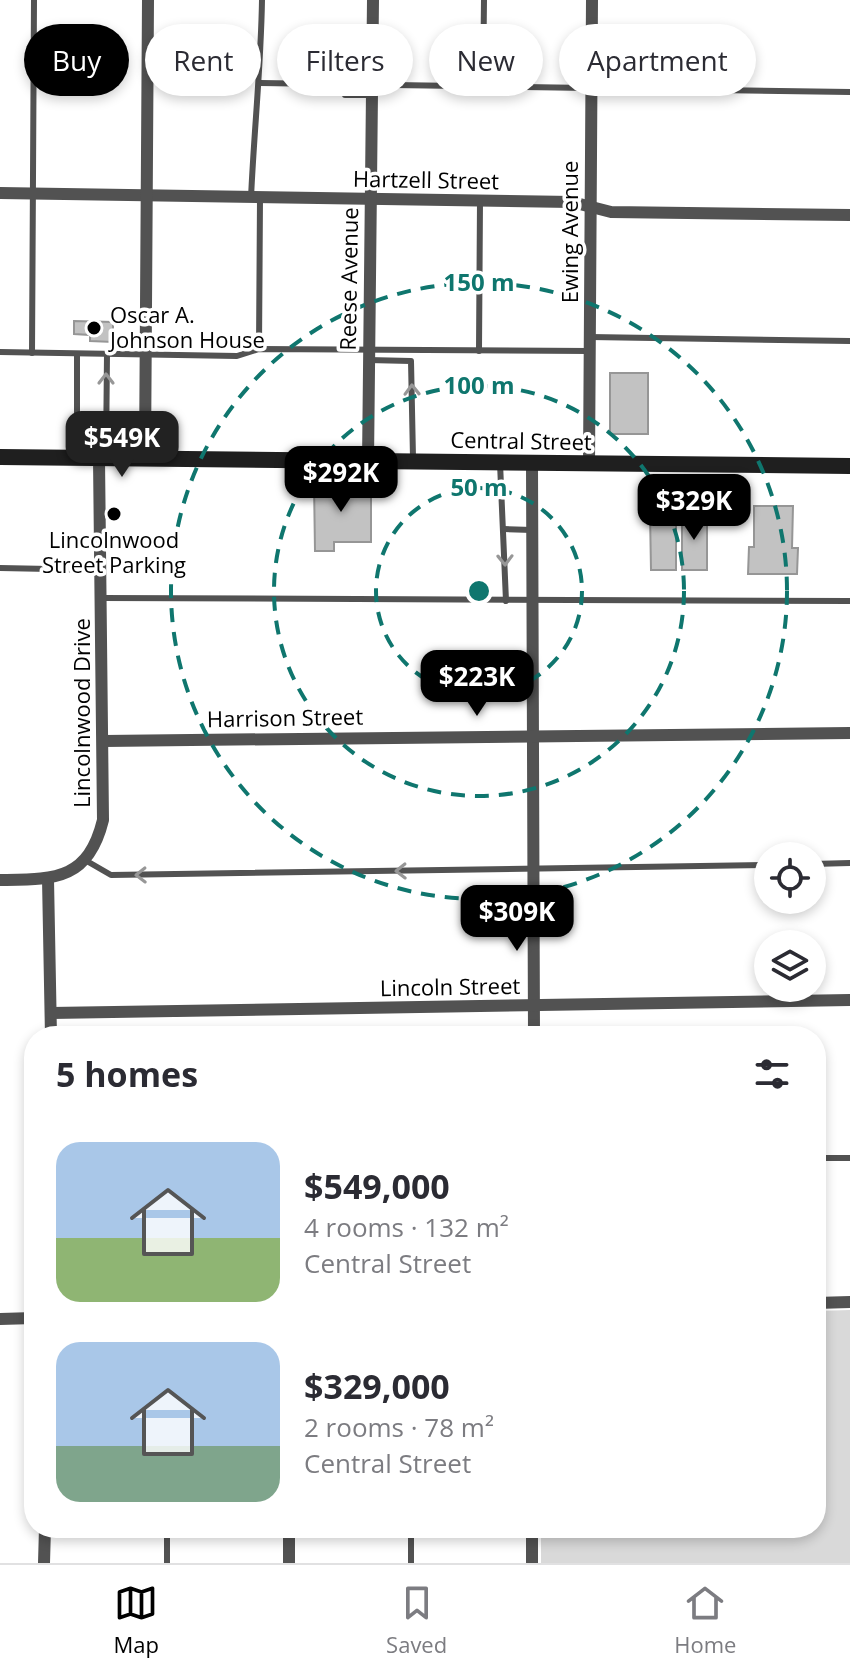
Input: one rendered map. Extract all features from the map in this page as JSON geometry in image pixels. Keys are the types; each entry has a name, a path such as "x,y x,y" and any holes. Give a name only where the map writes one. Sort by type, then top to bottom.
{"main road":[{"name":"Central Street","path":"0,457 850,466"}],"street":[{"path":"145,459 148,0"},
{"name":"Reese Avenue","path":"373,0 373,24"},
{"name":"Ewing Avenue","path":"592,0 592,24"},
{"name":"Reese Avenue","path":"368,462 372,96"},
{"name":"Ewing Avenue","path":"589,464 591,96"},
{"name":"Hartzell Street","path":"0,193 572,202 611,212 850,215"},
{"name":"Lincolnwood Drive","path":"85,860 103,820 102,459"},
{"path":"532,463 536,735 534,1026"},
{"name":"Harrison Street","path":"104,741 850,733"},
{"path":"0,880 48,879 73,871 85,860"},
{"path":"48,879 51,1026"},
{"name":"Lincoln Street","path":"51,1013 850,1000"},
{"path":"826,1303 850,1302"},
{"path":"0,1319 24,1318"},
{"path":"44,1563 45,1538"},
{"path":"289,1538 289,1563"},
{"path":"532,1538 532,1563"}],"lane":[{"path":"32,353 34,0"},
{"path":"261,42 262,0"},
{"path":"484,0 484,24"},
{"path":"756,91 850,92"},
{"path":"257,96 259,349"},
{"path":"479,351 480,201"},
{"path":"590,337 850,341"},
{"path":"0,352 237,356 259,349 368,355 411,361 413,462"},
{"path":"368,355 589,351"},
{"path":"77,354 77,458"},
{"path":"102,459 107,354"},
{"path":"500,463 506,601"},
{"path":"504,529 533,530"},
{"path":"0,568 101,570"},
{"path":"101,598 850,601"},
{"path":"85,860 111,875 754,865"},
{"path":"826,864 850,863"},
{"path":"826,1158 850,1158"},
{"path":"167,1538 167,1563"},
{"path":"411,1538 411,1563"}],"shaded area":[{"path":"850,1310 850,1563 541,1563 541,1538 826,1538 826,1311"}],"building":[{"name":"Oscar A. Johnson House","path":"74,321 113,322 113,342 90,341 90,335 74,334"},
{"path":"610,373 648,373 648,434 610,434"},
{"path":"314,483 365,483 365,491 371,491 371,542 334,542 334,551 315,551"},
{"path":"754,506 793,506 792,548 798,548 797,574 748,574 749,547 754,547"},
{"path":"650,513 676,513 676,570 651,570"},
{"path":"682,513 707,513 707,570 682,570"}],"place":[{"name":"Oscar A. Johnson House","path":"94,328"},
{"name":"Lincolnwood Street Parking","path":"114,514"}]}
